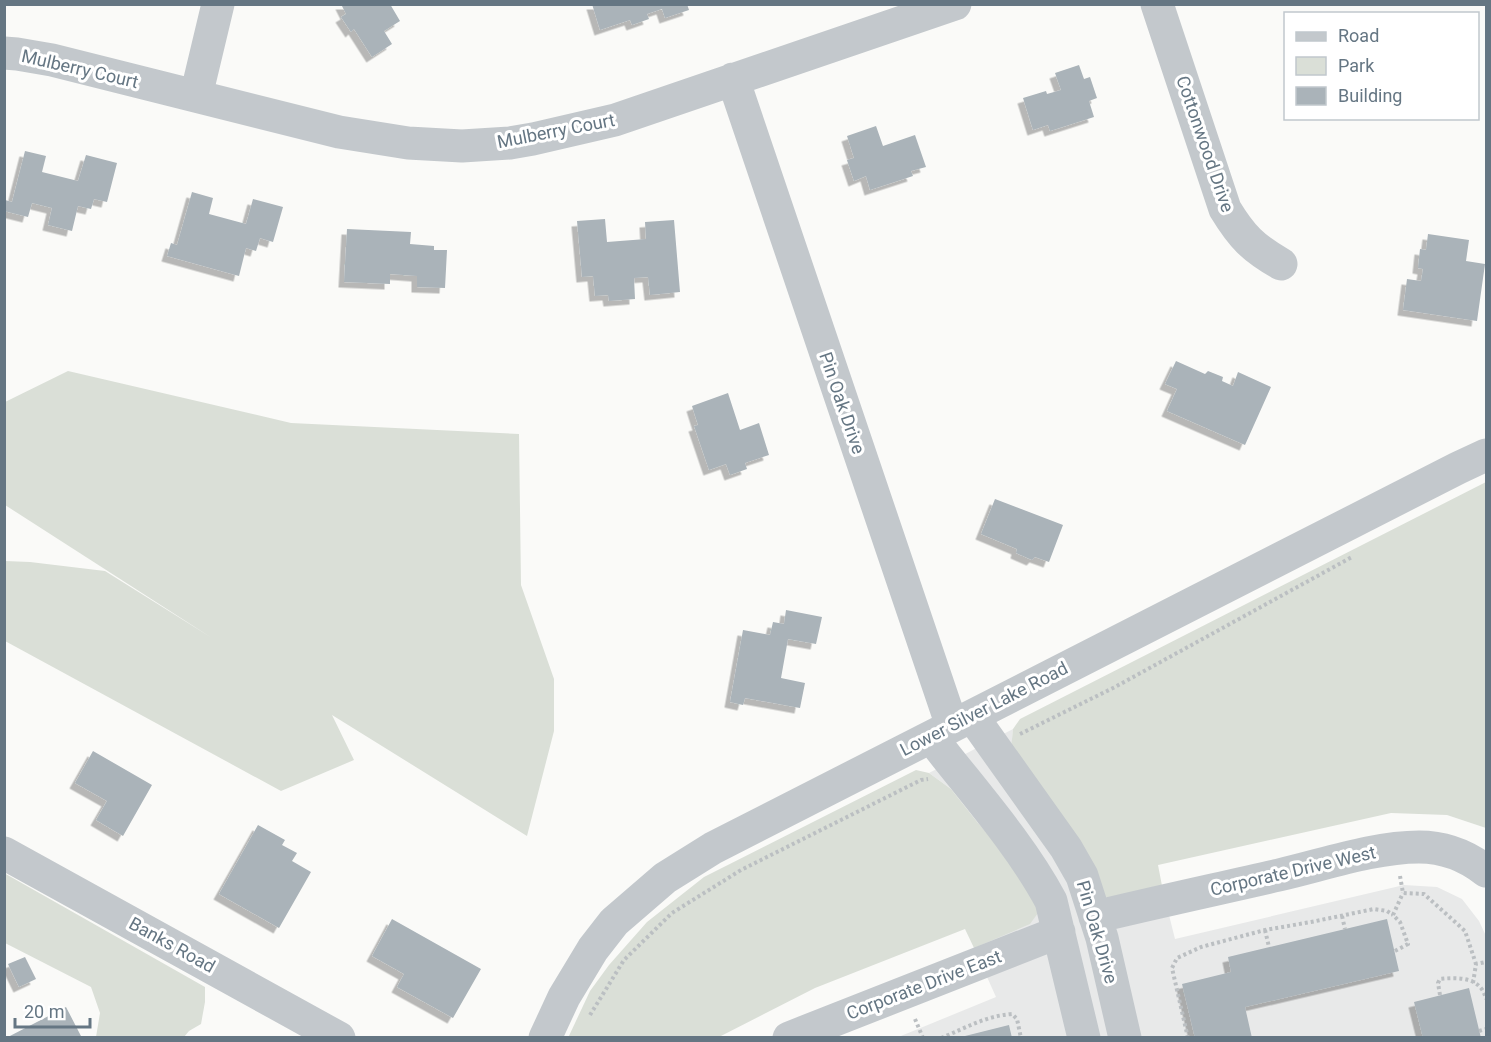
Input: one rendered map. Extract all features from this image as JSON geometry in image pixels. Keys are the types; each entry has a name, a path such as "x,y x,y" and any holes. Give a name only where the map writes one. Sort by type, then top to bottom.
{"street":[{"path":"196,96 219,4"},
{"name":"Mulberry Court","path":"4,53 52,60 339,132 408,143 462,146 533,140 615,120 955,4"},
{"name":"Cottonwood Drive","path":"1157,4 1226,209 1237,229 1250,244 1281,264"},
{"name":"Pin Oak Drive","path":"733,80 952,726 957,771 1016,845 1051,901 1084,1038"},
{"name":"Lower Silver Lake Road","path":"545,1038 564,997 592,949 614,922 665,878 713,848 1486,455"},
{"name":"Pin Oak Drive","path":"952,726 994,747 1082,876 1102,938 1125,1038"},
{"name":"Corporate Drive West","path":"1095,917 1396,848 1420,847 1444,850 1475,862 1486,871"},
{"name":"Banks Road","path":"4,853 339,1038"},
{"name":"Corporate Drive East","path":"789,1038 1059,932"}],"path":[{"path":"994,747 1115,687 1359,554"},
{"path":"589,1017 624,960 672,913 741,870 829,824 921,780 957,771"},
{"path":"1394,915 1403,893 1396,848"},
{"path":"1403,893 1424,894 1465,932 1476,964 1473,983"},
{"path":"1188,1038 1172,968 1177,958 1202,947 1265,930 1374,909 1387,911 1400,922 1408,944 1395,951"},
{"path":"1342,916 1345,929"},
{"path":"1265,930 1269,947"},
{"path":"1476,964 1486,962"},
{"path":"1440,995 1438,984 1440,979 1459,977 1479,986 1486,999"},
{"path":"941,1038 976,1022 1012,1014 1017,1018 1021,1038"},
{"path":"1479,1031 1486,1029"}],"shaded area":[{"path":"1013,729 1012,741 1163,891 1175,939 1404,885 1437,887 1462,899 1479,921 1486,936 1486,1037 896,1038 996,997 974,948 978,823 951,789 929,773"}],"green space":[{"path":"68,371 291,423 519,434 521,585 554,679 554,731 527,836 332,715 354,760 281,791 5,641 5,561 105,571 212,638 5,505 5,402"},
{"path":"1486,482 1486,828 1447,815 1391,813 1158,865 1163,891 1140,899 1101,897 1011,749 1013,729 1020,719"},
{"path":"916,770 929,773 951,789 1046,902 1030,924 974,948 965,929 815,988 719,1037 568,1038 590,991 609,965 647,922 704,877"},
{"path":"4,873 205,987 201,1024 184,1037 96,1037 100,1013 91,987 5,943"}],"building":[{"path":"341,4 390,4 400,21 384,31 392,44 372,57 354,29 351,32 341,17 346,14"},
{"path":"592,4 687,4 689,10 665,18 662,9 647,14 649,19 632,25 630,20 600,30"},
{"path":"1079,65 1084,79 1090,77 1097,98 1089,101 1094,117 1050,131 1048,125 1033,130 1023,98 1046,91 1047,94 1061,90 1055,73"},
{"path":"876,126 883,146 915,135 926,167 911,171 913,176 870,190 866,176 854,181 847,160 854,158 847,136"},
{"path":"25,151 46,156 42,172 78,181 86,155 117,163 107,202 94,199 91,209 78,206 72,231 48,225 52,208 32,203 28,217 4,211 5,200 12,202"},
{"path":"192,192 213,198 209,214 246,224 253,199 283,207 273,242 260,238 256,251 246,248 239,276 167,256 171,243 177,245"},
{"path":"605,219 607,242 646,239 645,222 674,220 680,292 650,295 648,277 634,278 635,299 609,301 608,295 595,296 593,276 582,277 577,221"},
{"path":"347,229 411,232 410,244 434,246 434,250 447,250 445,288 417,287 417,276 390,274 390,284 344,282"},
{"path":"1428,234 1469,240 1466,261 1485,264 1477,321 1403,310 1407,279 1421,281 1423,269 1418,268 1420,249 1426,250"},
{"path":"1176,361 1205,374 1208,371 1223,377 1222,381 1233,386 1238,372 1271,387 1245,445 1167,411 1177,389 1165,384"},
{"path":"728,393 740,430 759,423 769,455 745,463 747,469 730,475 726,464 709,470 694,426 698,425 692,406"},
{"path":"995,499 1063,525 1049,562 1035,557 1032,560 1016,553 1017,549 981,534"},
{"path":"786,610 822,617 816,644 788,639 781,678 805,683 800,708 745,698 743,705 730,702 743,630 770,635 773,622 784,624"},
{"path":"93,751 152,785 123,836 96,820 107,801 75,783"},
{"path":"258,825 285,840 282,845 297,853 292,861 311,872 279,928 219,894"},
{"path":"392,919 481,969 453,1018 397,987 404,974 372,956"},
{"path":"1387,919 1399,971 1245,1007 1252,1038 1195,1038 1182,984 1231,972 1228,957"},
{"path":"25,957 36,979 19,987 8,964"},
{"path":"1469,988 1481,1038 1423,1038 1414,1002"},
{"path":"66,1007 82,1038 6,1038"},
{"path":"1009,1025 1012,1038 961,1038 961,1037"}]}
